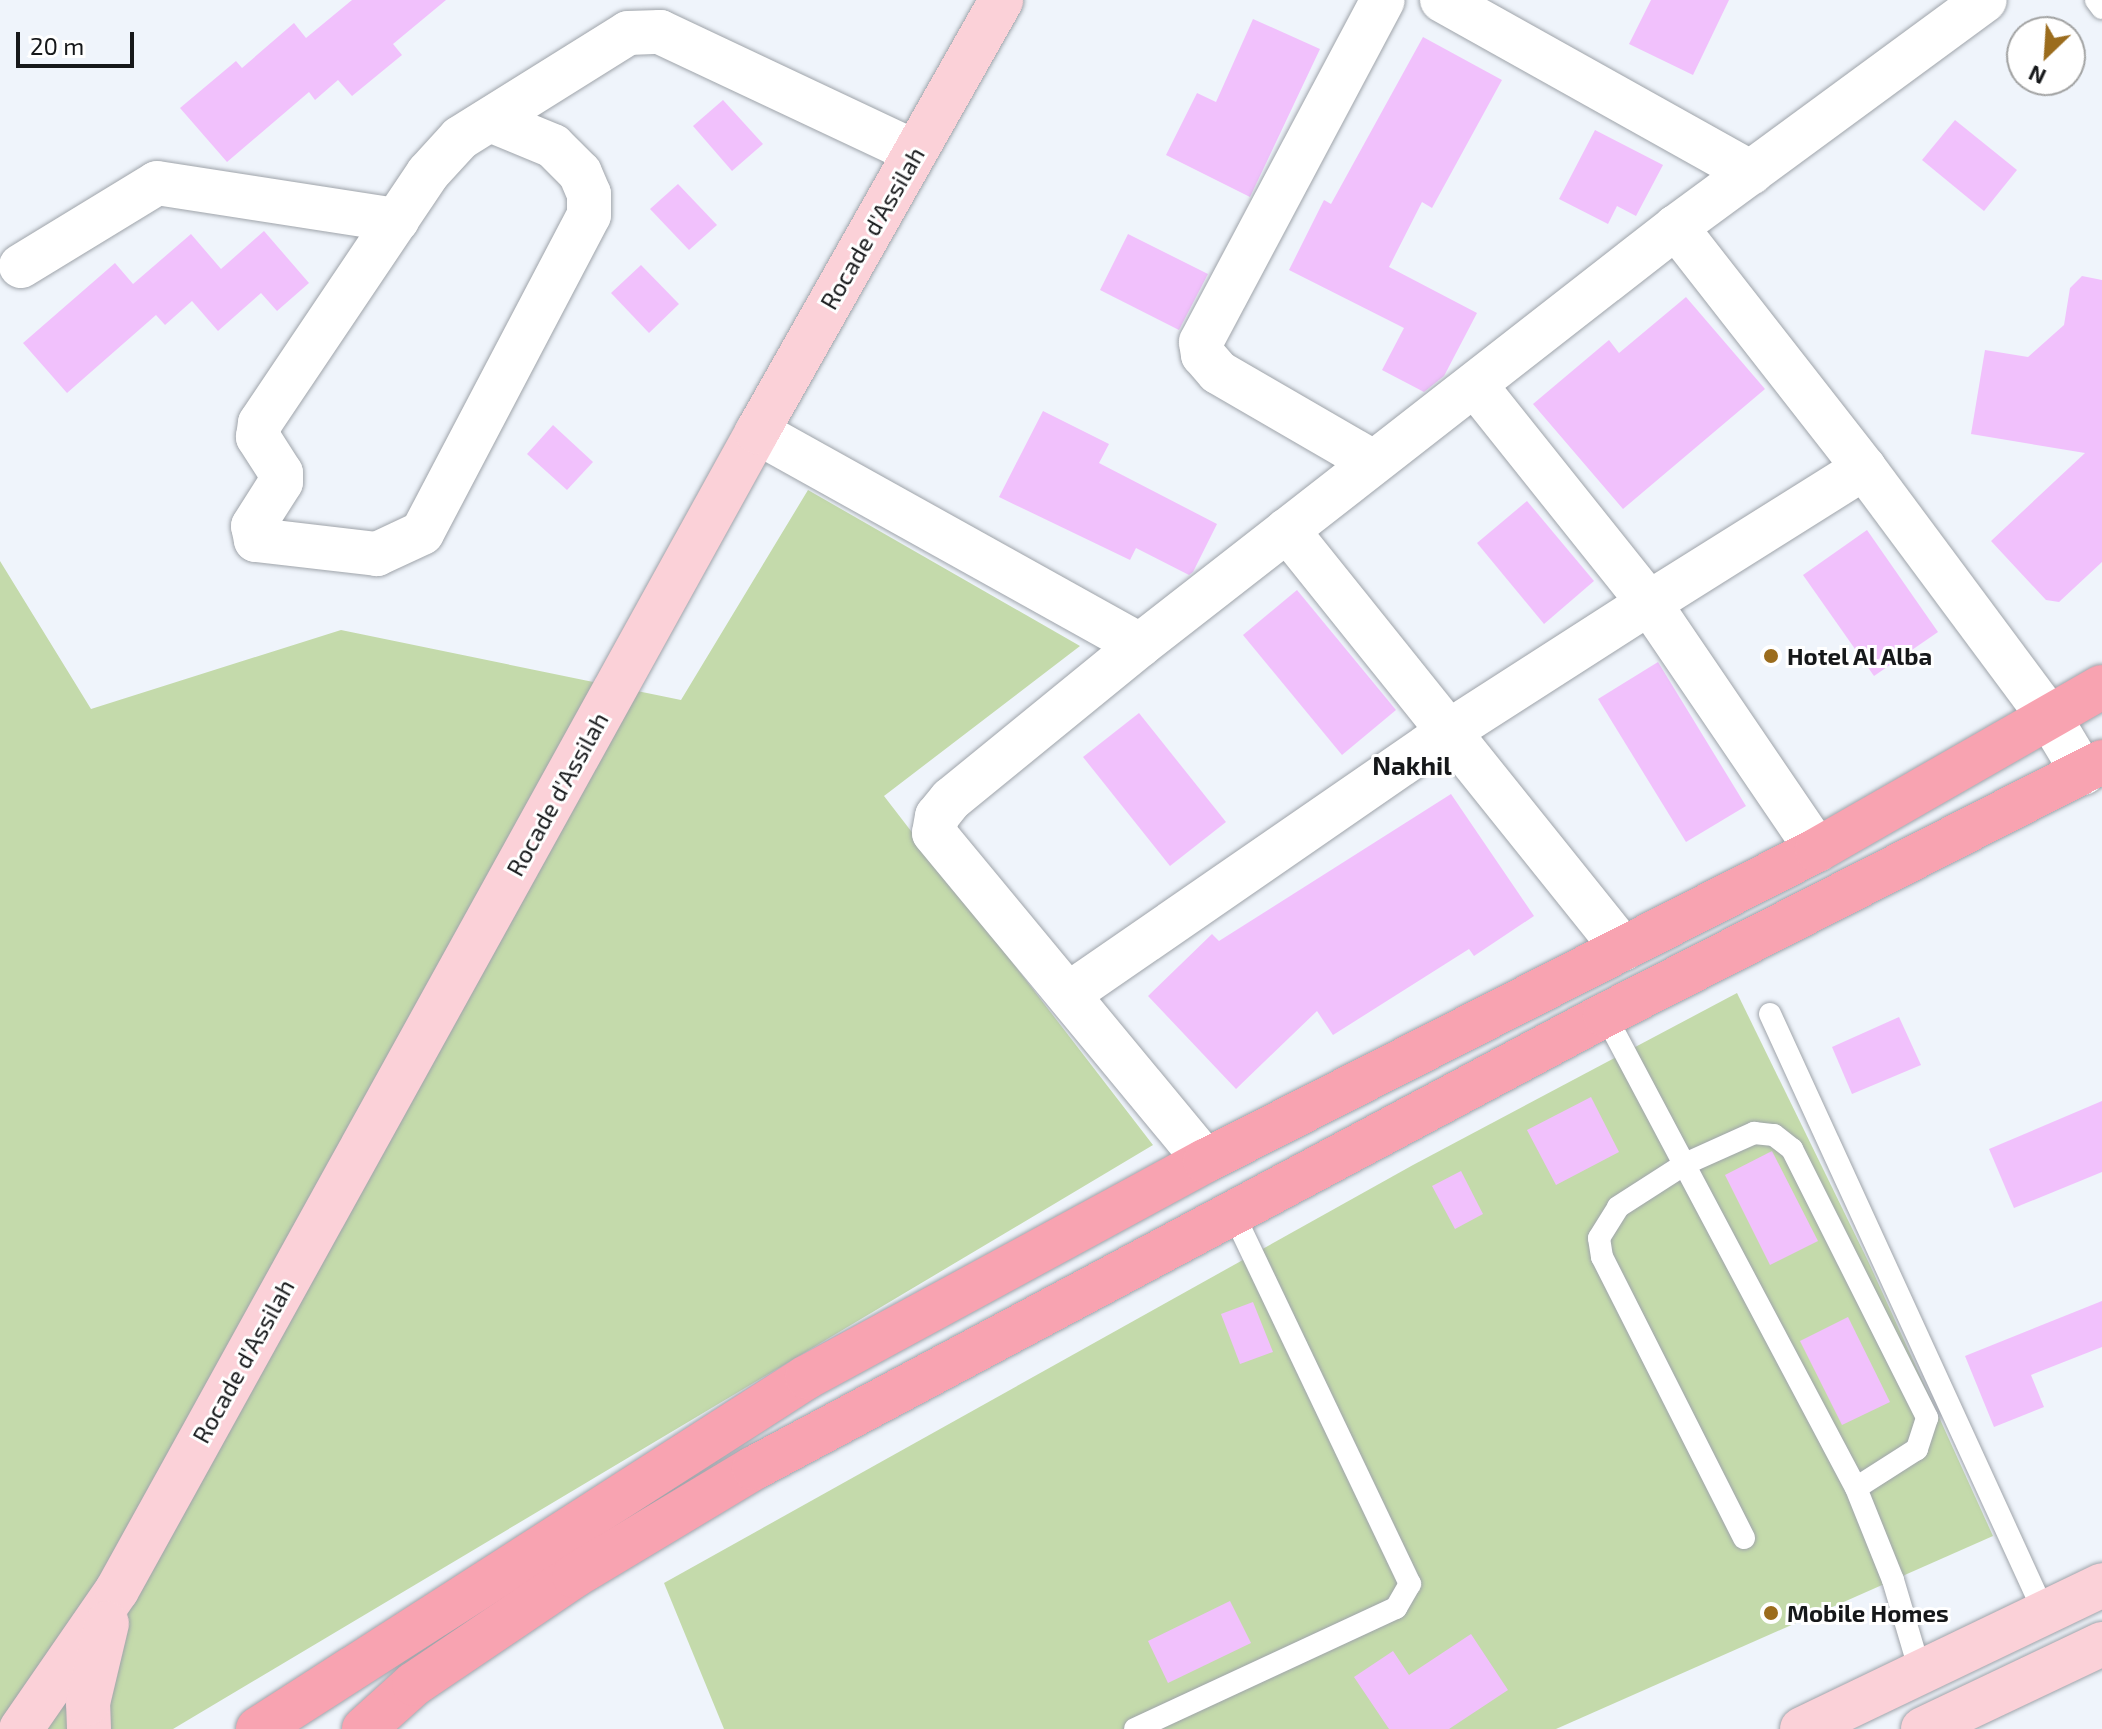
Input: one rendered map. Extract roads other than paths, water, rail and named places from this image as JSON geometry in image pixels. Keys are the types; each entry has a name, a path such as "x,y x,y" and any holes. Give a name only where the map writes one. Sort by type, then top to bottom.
{"main road":[{"path":"258,1729 807,1377 1205,1161 1817,850 2102,687"},
{"path":"364,1729 414,1684 549,1593 754,1468 1605,1015 2093,767"}],"street":[{"name":"Rocade d'Assilah","path":"21,1729 117,1590 757,432 1001,0"},
{"path":"1373,462 1218,372 1203,355 1201,342 1383,0"},
{"path":"1442,0 1751,173"},
{"path":"1205,1161 1070,993 938,841 934,823 951,799 1373,462 1676,227 1985,0"},
{"path":"490,120 562,155 580,173 589,194 589,215 422,533 377,554 256,540 253,526 281,482 281,473 258,437 260,423 442,154 490,120 639,29 660,32 915,152"},
{"path":"21,266 157,183 397,220"},
{"path":"1676,227 1864,468 2050,718 2093,767"},
{"path":"1475,385 1649,603 1817,850"},
{"path":"757,432 1140,645"},
{"path":"1070,993 1448,732 1864,468"},
{"path":"1287,530 1623,949"},
{"path":"1802,1729 2102,1585"},
{"name":"Rocade d'Assilah","path":"89,1729 99,1646 117,1590"},
{"path":"1923,1729 2102,1644"}],"lane":[{"path":"2096,0 2102,8"},
{"path":"1770,1014 2045,1614"},
{"path":"1605,1015 1856,1488 1893,1580 1920,1671"},
{"path":"1744,1538 1602,1257 1599,1238 1618,1207 1685,1164 1754,1133 1774,1135 1792,1149 1927,1418 1917,1449 1856,1488"},
{"path":"1135,1729 1396,1608 1410,1584 1234,1215"}],"place":[{"name":"Hotel Al Alba","path":"1771,656"},
{"name":"Mobile Homes","path":"1771,1613"}],"district":[{"name":"Nakhil","path":"1412,765"}]}
